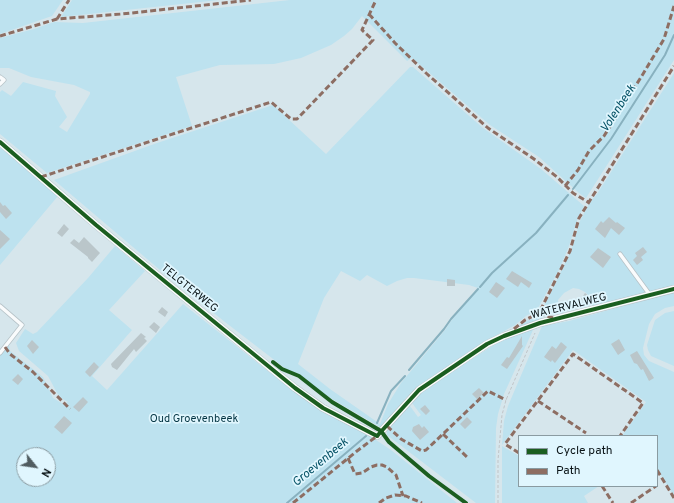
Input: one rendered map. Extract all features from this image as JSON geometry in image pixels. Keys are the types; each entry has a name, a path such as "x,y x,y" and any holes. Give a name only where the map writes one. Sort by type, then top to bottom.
{"street":[{"name":"TELGTERWEG","path":"0,142 96,225 295,388 323,408 377,436"},
{"name":"WATERVALWEG","path":"377,436 413,396 487,344 507,334 540,323 674,289"}],"lane":[{"path":"0,77 4,80 0,84"},
{"path":"620,254 650,296"},
{"path":"0,306 22,325 0,353"}],"path":[{"path":"498,503 498,460 502,415 506,400 540,323"}],"green space":[{"path":"0,0 63,0 52,16 0,34"},
{"path":"72,0 219,0 61,17"},
{"path":"290,0 674,0 674,60 586,198 539,157 490,125 412,58 407,61 362,16 352,29 331,45 301,58 274,64 220,65 176,77 192,126 47,173 0,134 0,92 2,90 11,96 23,82 56,91 55,96 67,117 59,127 67,132 90,92 74,85 31,77 9,68 0,68 0,38 54,22 83,23"},
{"path":"410,67 413,67 483,128 541,169 584,206 577,220 569,246 559,270 537,310 416,389 406,398 383,427 380,427 320,392 290,372 160,270 54,180 157,143 273,105 326,154","holes":["341,271 360,281 367,275 387,286 407,278 414,278 469,285 478,288 401,383 388,404 380,424 330,389 298,364 324,298"]},
{"path":"674,73 674,286 593,308 589,296 585,292 573,288 564,293 558,300 559,306 564,314 553,313 543,308 571,251 580,221 590,202 597,194"},
{"path":"0,147 58,196 0,265"},
{"name":"Oud Groevenbeek","path":"115,246 145,271 109,310 132,330 92,376 107,390 183,304 283,383 313,404 391,450 457,503 0,503 0,350 2,351 9,345 10,351 43,377 53,398 63,404 68,402 61,398 57,393 48,376 19,351 16,343 25,329 33,334 37,332 88,278"},
{"path":"674,292 674,306 665,308 655,314 649,324 643,348 644,355 649,361 674,372 674,496 658,471 658,435 623,435 646,402 573,350 502,445 504,421 508,406 542,326 569,321"},
{"path":"674,311 674,366 651,356 647,345 655,320 665,313"},
{"path":"539,317 544,318 518,327 526,321"},
{"path":"532,329 533,330 504,394 498,414 496,428 495,503 476,503 387,435 387,431 407,406 410,406 418,417 421,415 412,401 421,392 503,339"},
{"path":"502,446 518,455 518,487 598,487 584,496 588,503 502,503"}],"building":[{"path":"0,202 12,213 6,219 0,212"},
{"path":"609,217 625,228 619,235 611,228 605,238 595,229 601,221 603,223"},
{"path":"64,224 69,229 62,237 57,233"},
{"path":"0,230 10,239 0,249"},
{"path":"84,237 100,253 92,262 70,243 74,239 79,243"},
{"path":"643,247 647,252 641,257 643,260 637,265 633,260 637,256 635,253"},
{"path":"598,248 611,257 603,268 590,257"},
{"path":"512,271 532,283 529,288 521,282 518,287 506,279"},
{"path":"447,279 455,280 455,286 447,286"},
{"path":"496,282 505,288 497,298 489,292"},
{"path":"585,293 589,296 585,302 581,299"},
{"path":"162,307 168,312 165,317 158,312"},
{"path":"154,322 160,327 156,333 149,327"},
{"path":"141,333 146,337 144,338 147,341 136,352 134,349 117,370 112,367 111,364"},
{"path":"522,336 523,346 507,369 501,365 507,357 509,358"},
{"path":"619,339 625,350 618,355 611,344"},
{"path":"32,340 39,347 33,354 27,346"},
{"path":"561,342 567,347 555,363 544,357 552,346 556,349"},
{"path":"637,351 654,378 649,381 643,369 641,370 637,364 634,363 630,355"},
{"path":"94,362 99,367 90,377 85,372"},
{"path":"18,374 23,379 18,385 12,380"},
{"path":"479,388 484,393 477,399 472,394"},
{"path":"83,397 88,402 79,412 73,407"},
{"path":"425,405 430,411 426,415 420,409"},
{"path":"64,416 72,423 62,434 54,427"},
{"path":"467,417 472,422 465,429 460,424"},
{"path":"419,424 422,428 424,426 429,432 420,440 412,431 413,427"}],"waterway":[{"name":"Volenbeek","path":"573,189 611,139 665,55 674,35"},
{"name":"Volenbeek","path":"480,287 492,273 536,233 568,195"},
{"name":"Volenbeek","path":"409,370 478,289"},
{"name":"Volenbeek","path":"377,423 391,391 405,376"},
{"name":"Groevenbeek","path":"287,503 366,436"}],"marked path":[{"path":"57,19 69,0"},
{"path":"0,36 57,19 122,14 251,0"},
{"path":"41,177 271,102 291,119 297,119 373,40 362,30 376,0"},
{"path":"565,186 578,170 589,151 604,136 643,74 664,39 674,6"},
{"path":"369,14 395,43 426,73 488,128 534,159 557,177 573,193 588,202"},
{"path":"553,318 539,313 570,251 579,218 674,66"},
{"path":"514,329 525,320 539,313"},
{"path":"5,347 10,354 33,372 70,409"},
{"path":"518,452 505,444 573,354 643,403 621,435"},
{"path":"387,426 401,439 422,451 426,450 488,391 506,400"},
{"path":"538,401 586,433"},
{"path":"443,434 468,458"},
{"path":"293,503 357,451 377,436 379,437"},
{"path":"348,458 355,474 362,473 377,465 387,467 396,475 403,496"},
{"path":"658,472 674,498"},
{"path":"603,487 613,503"},
{"path":"631,503 655,487"},
{"path":"379,503 386,498 395,495 406,496 422,503"}],"cycle path":[{"path":"0,142 96,225 295,388 323,408 377,436 419,390 487,344 540,323 674,289"},
{"path":"273,362 282,369 299,376 332,402 381,431 389,442 429,476 466,503"}]}
